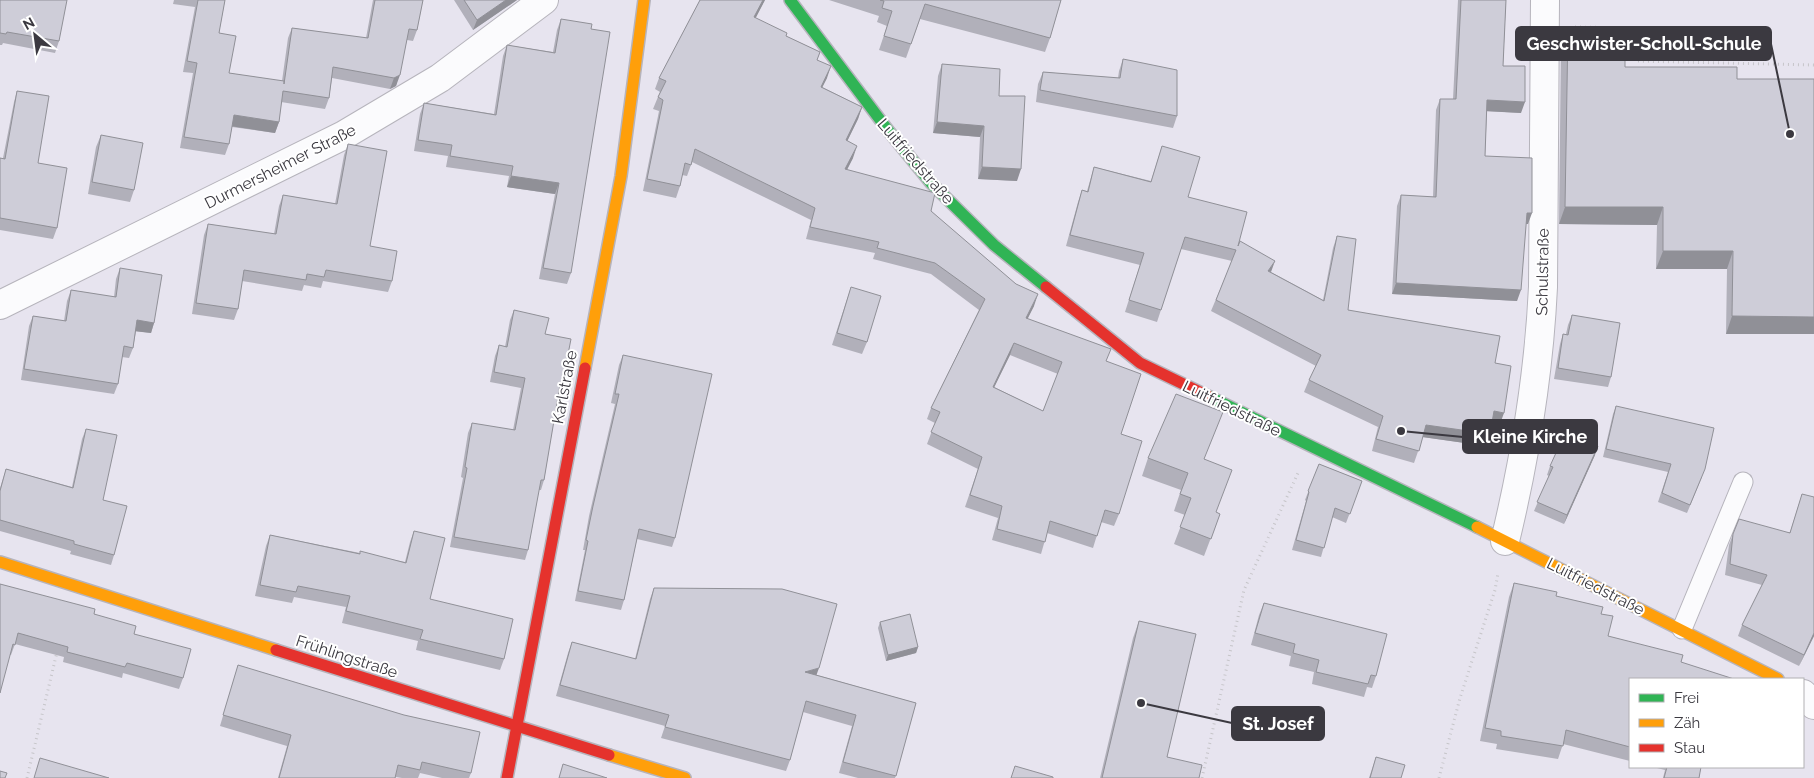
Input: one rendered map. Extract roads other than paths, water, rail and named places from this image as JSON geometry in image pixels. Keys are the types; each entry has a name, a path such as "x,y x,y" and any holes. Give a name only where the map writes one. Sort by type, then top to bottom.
{"street":[{"name":"Durmersheimer Straße","path":"0,305 344,135 440,78 544,0"},
{"name":"Karlstraße","path":"507,778 621,176 644,0"},
{"name":"Luitfriedstraße","path":"790,0 887,130 931,183 994,245 1140,363 1506,541 1776,678"},
{"name":"Schulstraße","path":"1506,541 1520,478 1541,327 1545,0"},
{"name":"Frühlingstraße","path":"0,562 516,727 685,778"},
{"path":"1804,695 1814,705"}],"lane":[{"path":"1682,629 1743,482"}],"place":[{"name":"Geschwister-Scholl-Schule","path":"1790,134"},
{"name":"Kleine Kirche","path":"1401,431"},
{"name":"St. Josef","path":"1141,703"}]}
